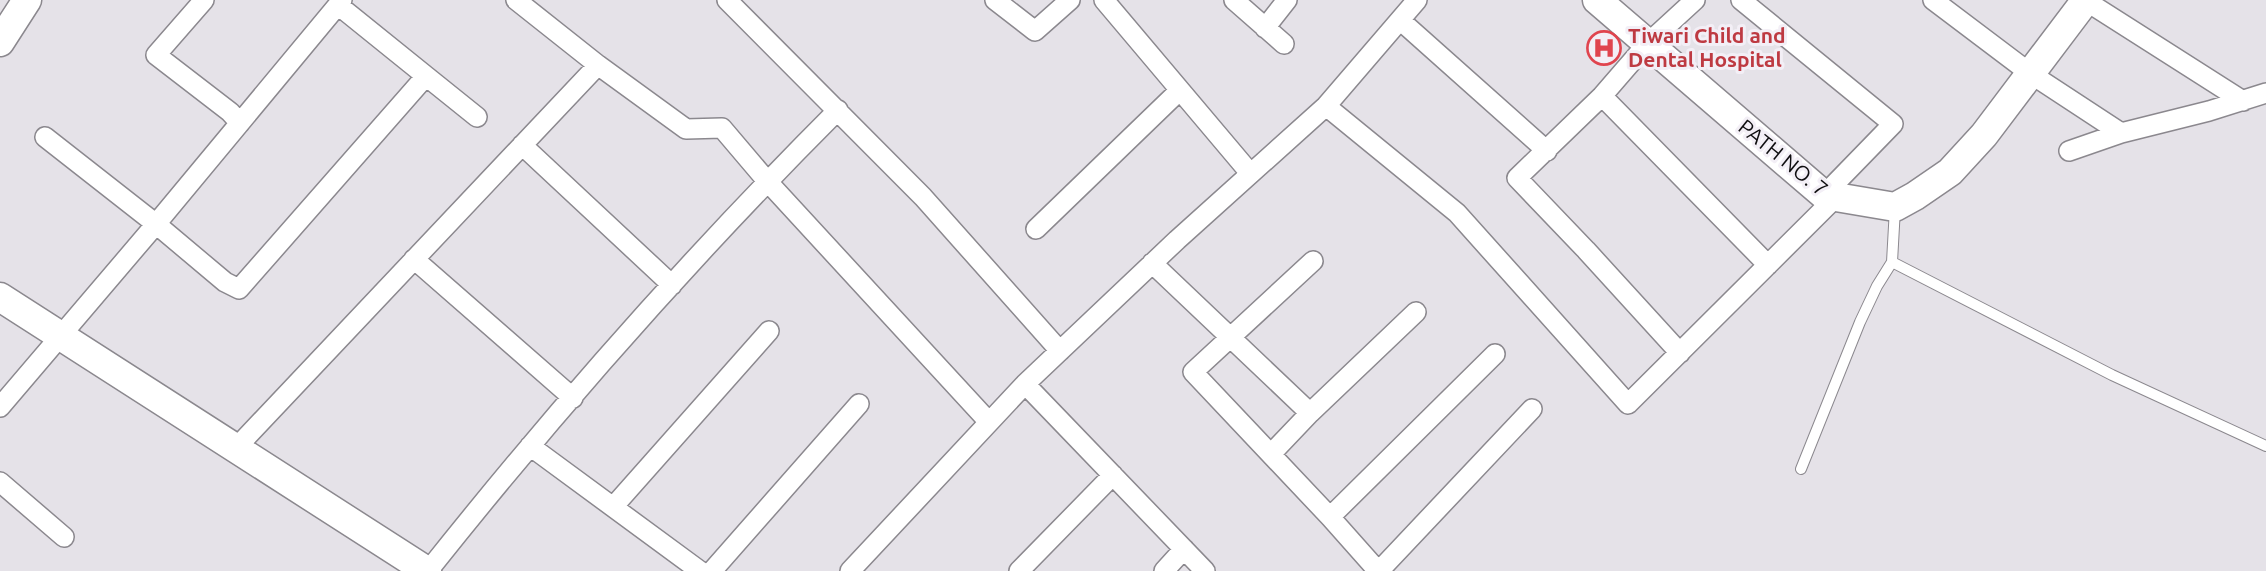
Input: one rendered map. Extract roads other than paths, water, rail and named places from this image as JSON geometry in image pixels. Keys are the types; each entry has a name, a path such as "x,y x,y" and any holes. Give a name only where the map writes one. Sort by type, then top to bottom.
{"street":[{"path":"0,42 27,0"},
{"path":"204,0 156,55 230,112 240,123"},
{"path":"516,0 598,65 686,128 722,128 767,181 989,422"},
{"path":"727,0 923,197 1060,351"},
{"path":"995,0 1035,31 1070,0"},
{"path":"1104,0 1250,173"},
{"path":"1234,0 1284,44"},
{"path":"1265,28 1287,0"},
{"path":"850,571 1025,384 1250,173 1326,106 1417,0"},
{"name":"PATH NO. 7","path":"1597,0 1829,197 1895,207"},
{"path":"1679,353 1517,178 1602,96 1647,44 1695,0"},
{"path":"1326,106 1457,213 1628,404 1769,265 1893,124 1741,0"},
{"path":"1933,0 2031,74 2121,133"},
{"path":"1895,207 1950,172 1984,135 2086,0 2243,101"},
{"path":"0,407 340,3 477,117"},
{"path":"1400,20 1548,150"},
{"path":"236,448 598,65"},
{"path":"45,137 225,282 239,289 426,76"},
{"path":"1036,229 1179,91"},
{"path":"2069,151 2121,133 2266,93"},
{"path":"1602,96 1769,265"},
{"path":"0,297 427,571 530,446 672,285 767,181 838,110"},
{"path":"522,145 672,285"},
{"path":"414,259 573,398"},
{"path":"1313,261 1194,373 1379,571 1532,410"},
{"path":"1152,264 1310,413"},
{"path":"1271,454 1416,312"},
{"path":"613,507 769,331"},
{"path":"1330,517 1495,354"},
{"path":"1025,384 1205,571"},
{"path":"712,571 859,404"},
{"path":"530,446 700,571"},
{"path":"1019,571 1113,475"},
{"path":"0,482 64,537"},
{"path":"1164,571 1184,549"}],"lane":[{"path":"1801,469 1860,322 1892,262 1895,207"},
{"path":"1892,262 2112,375 2266,446"}],"place":[{"name":"Tiwari Child and Dental Hospital","path":"1604,48"}]}
